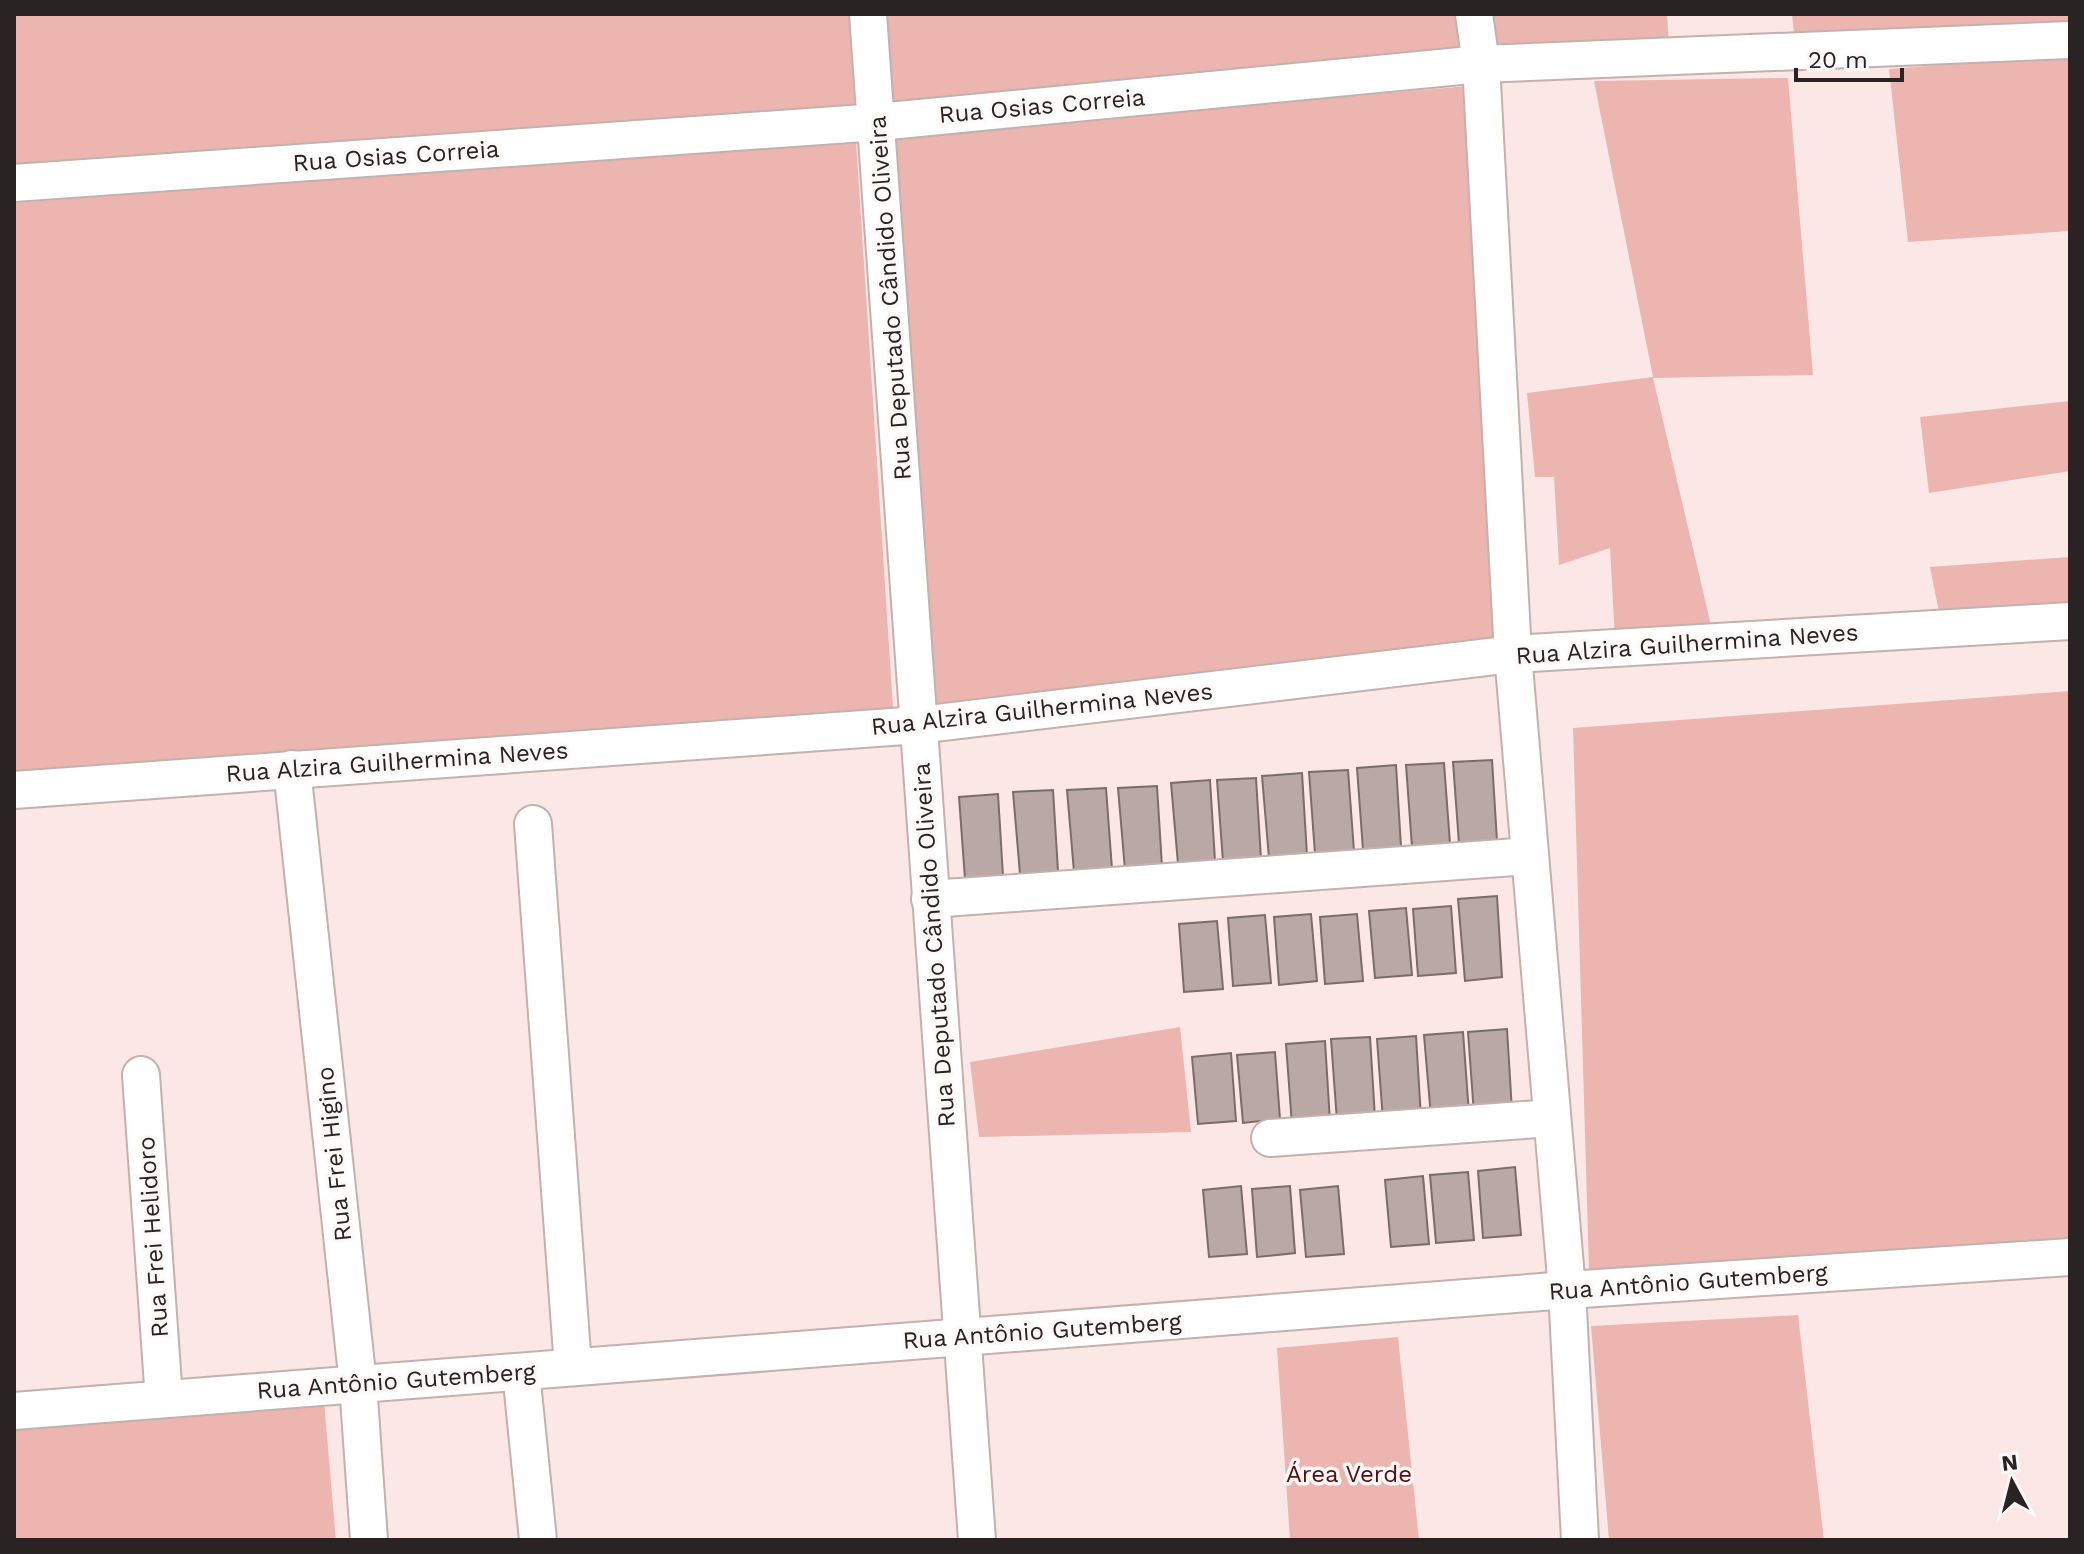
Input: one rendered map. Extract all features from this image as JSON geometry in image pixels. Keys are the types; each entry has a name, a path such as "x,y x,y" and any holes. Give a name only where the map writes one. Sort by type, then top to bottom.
{"street":[{"name":"Rua Deputado Cândido Oliveira","path":"868,14 977,1540"},
{"path":"1474,14 1481,64 1513,654 1567,1290 1580,1540"},
{"name":"Rua Osias Correia","path":"14,183 878,122 1481,64 2070,40"},
{"name":"Rua Alzira Guilhermina Neves","path":"14,790 919,725 1513,654 2070,621"},
{"name":"Rua Frei Higino","path":"292,769 358,1384 369,1540"},
{"path":"533,824 573,1367"},
{"path":"930,899 1530,856"},
{"name":"Rua Frei Helidoro","path":"141,1075 164,1399"},
{"path":"1270,1138 1552,1118"},
{"name":"Rua Antônio Gutemberg","path":"14,1411 1567,1290 2070,1257"},
{"path":"521,1372 538,1540"}],"green space":[{"path":"14,14 851,14 859,107 14,165"},
{"path":"883,14 1461,14 1465,53 891,104"},
{"path":"1488,14 1667,14 1669,46 1493,53"},
{"path":"1792,14 2070,14 2070,26 1794,34"},
{"path":"2070,55 2070,231 1908,242 1889,69"},
{"path":"1788,78 1813,375 1653,378 1713,634 1615,641 1610,548 1559,565 1554,477 1535,477 1527,393 1653,377 1594,81"},
{"path":"1468,86 1498,641 929,711 890,136"},
{"path":"856,141 893,707 14,781 14,203"},
{"path":"2070,401 2070,471 1929,493 1920,417"},
{"path":"2070,557 2070,613 1942,628 1930,567"},
{"path":"2070,691 2070,1242 1589,1270 1573,728"},
{"path":"1180,1027 1191,1132 979,1137 970,1062"},
{"path":"1798,1315 1824,1540 1609,1540 1591,1326"},
{"name":"Área Verde","path":"1398,1337 1419,1540 1290,1540 1277,1348"},
{"path":"324,1402 336,1540 14,1540 14,1429"}],"building":[{"path":"1492,760 1497,841 1459,844 1453,762"},
{"path":"1444,763 1450,844 1412,847 1406,765"},
{"path":"1396,765 1401,847 1363,850 1357,768"},
{"path":"1348,770 1354,851 1315,854 1309,772"},
{"path":"1302,773 1307,855 1269,858 1262,776"},
{"path":"1256,778 1261,859 1223,862 1217,780"},
{"path":"1210,780 1215,861 1178,864 1171,783"},
{"path":"1157,786 1162,867 1125,870 1118,788"},
{"path":"1106,788 1112,869 1074,872 1067,790"},
{"path":"1053,790 1058,871 1020,874 1013,792"},
{"path":"998,794 1003,876 965,879 959,797"},
{"path":"1497,896 1502,977 1465,981 1458,899"},
{"path":"1451,906 1456,973 1418,976 1413,909"},
{"path":"1406,908 1412,975 1375,978 1369,911"},
{"path":"1311,914 1317,981 1279,985 1274,917"},
{"path":"1357,914 1363,981 1325,984 1320,917"},
{"path":"1265,915 1271,983 1233,986 1228,918"},
{"path":"1217,921 1223,989 1184,992 1179,924"},
{"path":"1507,1029 1512,1111 1474,1114 1468,1032"},
{"path":"1463,1032 1469,1114 1431,1117 1424,1035"},
{"path":"1416,1036 1421,1118 1383,1121 1377,1039"},
{"path":"1370,1037 1375,1118 1337,1121 1331,1039"},
{"path":"1325,1041 1330,1122 1292,1125 1286,1044"},
{"path":"1275,1052 1280,1119 1243,1123 1237,1055"},
{"path":"1231,1053 1236,1121 1198,1124 1192,1057"},
{"path":"1515,1167 1521,1235 1483,1238 1478,1171"},
{"path":"1468,1172 1474,1240 1436,1243 1430,1175"},
{"path":"1423,1176 1429,1244 1391,1247 1385,1180"},
{"path":"1241,1186 1247,1254 1209,1257 1203,1190"},
{"path":"1290,1186 1295,1253 1257,1257 1252,1189"},
{"path":"1338,1186 1344,1254 1306,1257 1300,1190"}]}
